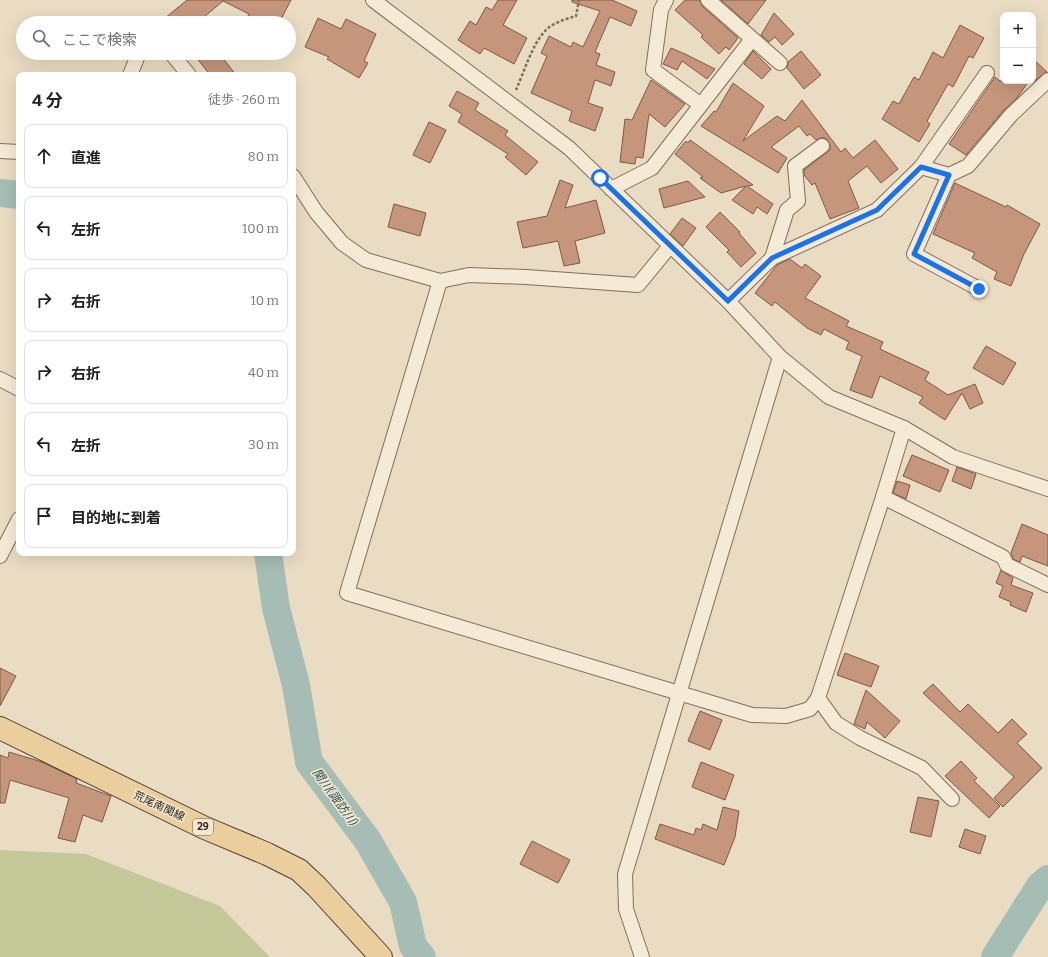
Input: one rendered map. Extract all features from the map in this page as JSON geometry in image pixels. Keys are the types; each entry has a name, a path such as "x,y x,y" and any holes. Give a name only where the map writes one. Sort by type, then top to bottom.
{"main road":[{"name":"荒尾南関線","path":"0,728 205,828 266,854 298,870 317,887 381,957"}],"street":[{"path":"373,0 569,148 728,301 780,357 829,397 904,428 953,457 1048,489"},
{"path":"666,0 661,10 653,70 701,105"},
{"path":"708,0 780,63"},
{"path":"611,189 652,168 752,39"},
{"path":"131,72 136,60"},
{"path":"177,60 187,72"},
{"path":"728,301 772,258 877,210 921,167 987,73"},
{"path":"979,289 914,254 949,175 968,166 1011,115 1048,80"},
{"path":"772,258 787,210 798,201 795,166 822,146"},
{"path":"0,151 16,152"},
{"path":"921,167 949,175"},
{"path":"296,181 316,212 342,242 366,260 440,281 469,275 526,276 638,286 670,246"},
{"path":"440,281 347,593 752,714 786,716 810,709 818,698 884,497 904,428"},
{"path":"642,957 626,909 625,874 780,357"},
{"path":"0,379 16,387"},
{"path":"884,497 1003,557 1007,565 1048,585"},
{"path":"0,556 16,525"},
{"path":"818,698 836,723 860,738 922,768 952,799"}],"path":[{"path":"509,104 539,40 546,30 560,21 576,16 579,0"}],"green space":[{"path":"0,850 86,854 220,906 270,957 0,957"}],"building":[{"path":"187,0 291,0 283,16 248,16 249,14 223,1 205,16 168,16"},
{"path":"498,0 517,0 503,25 527,38 514,64 484,48 480,54 458,40 470,21 476,25 486,7 492,10"},
{"path":"572,0 612,0 637,11 631,26 610,17 595,52 600,54 596,65 615,72 611,86 595,80 588,103 603,108 595,131 569,121 572,111 531,93 547,56 541,53 549,36 571,47 573,42 583,47 600,11 572,2"},
{"path":"685,0 700,0 702,6 738,38 729,50 726,47 719,54 701,37 703,35 675,10"},
{"path":"721,0 766,0 748,24"},
{"path":"774,13 794,34 782,45 775,37 769,42 761,35"},
{"path":"318,18 341,29 346,19 376,34 364,61 368,63 359,78 327,59 329,57 305,47"},
{"path":"960,25 984,38 973,58 969,56 953,87 948,84 927,121 930,124 919,142 882,119 893,101 899,104 914,77 919,80 933,52 943,58"},
{"path":"671,48 715,69 707,79 682,61 677,70 663,64"},
{"path":"753,51 771,69 762,79 744,64"},
{"path":"801,51 821,75 804,89 787,68 788,62"},
{"path":"198,60 224,60 234,72 208,72"},
{"path":"1036,62 1047,72 1036,80"},
{"path":"995,77 1000,81 1000,84 1027,84 1017,98 1004,110 966,155 949,144"},
{"path":"651,80 685,104 665,127 649,114 643,158 636,157 635,164 620,162 625,119 632,120"},
{"path":"733,83 764,106 743,141 777,116 785,121 802,100 841,152 845,148 853,158 875,140 898,169 881,183 867,166 848,181 859,208 830,219 815,183 812,185 804,175 804,170 830,150 830,145 826,138 816,140 810,134 807,136 799,126 771,147 787,158 778,173 701,126 714,111 716,112"},
{"path":"457,91 479,103 475,110 508,131 505,135 538,162 526,175 505,157 508,154 458,122 462,114 449,106"},
{"path":"429,122 446,130 430,163 413,155"},
{"path":"690,140 753,185 747,186 773,204 767,214 757,207 753,214 732,200 746,186 721,193 700,178 703,177 675,154 686,141 688,143"},
{"path":"560,180 573,185 565,208 596,200 605,233 575,241 580,263 564,266 558,241 523,248 517,222 547,216"},
{"path":"688,181 705,197 664,208 659,189"},
{"path":"955,183 1006,207 1007,205 1040,224 1024,254 1011,286 994,279 997,272 972,258 975,253 933,234"},
{"path":"394,204 426,213 420,236 388,227"},
{"path":"720,212 740,232 739,233 756,253 741,267 727,252 729,250 706,227"},
{"path":"682,218 696,228 683,246 670,234"},
{"path":"790,259 802,268 805,264 821,276 805,298 849,321 846,326 883,342 880,349 929,372 925,380 948,395 975,384 983,403 970,409 962,393 945,420 919,403 923,397 880,376 872,398 850,390 862,356 846,349 849,342 824,329 821,335 807,328 775,302 772,306 755,293 777,265"},
{"path":"986,346 1016,363 1003,385 973,368"},
{"path":"912,455 949,470 940,492 903,476"},
{"path":"957,467 976,474 971,489 952,481"},
{"path":"897,481 910,485 906,499 893,493"},
{"path":"1022,524 1048,535 1048,566 1022,556 1020,562 1013,559 1011,553"},
{"path":"1001,570 1013,578 1011,585 1033,593 1026,612 1010,605 1011,602 999,597 1003,586 996,583"},
{"path":"845,653 879,666 871,687 837,675"},
{"path":"0,668 16,676 0,706"},
{"path":"933,684 960,712 968,704 998,733 1012,719 1027,734 1017,743 1042,768 1003,807 994,798 1014,777 923,693"},
{"path":"866,690 900,721 885,738 867,722 865,729 854,724"},
{"path":"700,711 722,720 710,750 688,741"},
{"path":"9,752 42,762 77,779 76,783 111,796 102,822 83,815 75,842 58,838 69,798 10,780 5,803 0,803 0,755 8,758"},
{"path":"961,761 977,778 974,781 1000,806 989,818 945,776"},
{"path":"701,762 734,775 725,800 692,787"},
{"path":"918,797 939,801 931,837 910,832"},
{"path":"723,807 739,811 735,837 724,865 655,839 660,824 694,835 696,828 701,830 703,824 717,830"},
{"path":"965,829 986,836 980,854 959,847"},
{"path":"532,841 570,860 558,883 520,864"}],"waterway":[{"name":"関川(諏訪川)","path":"0,193 16,195"},
{"name":"関川(諏訪川)","path":"268,556 276,608 296,685 309,762 368,841 403,902 413,946 422,957"},
{"name":"関川(諏訪川)","path":"995,957 1040,886 1048,879"}],"route":[{"path":"600,178 728,301 772,258 877,210 921,167 949,175 914,254 979,289"}]}
